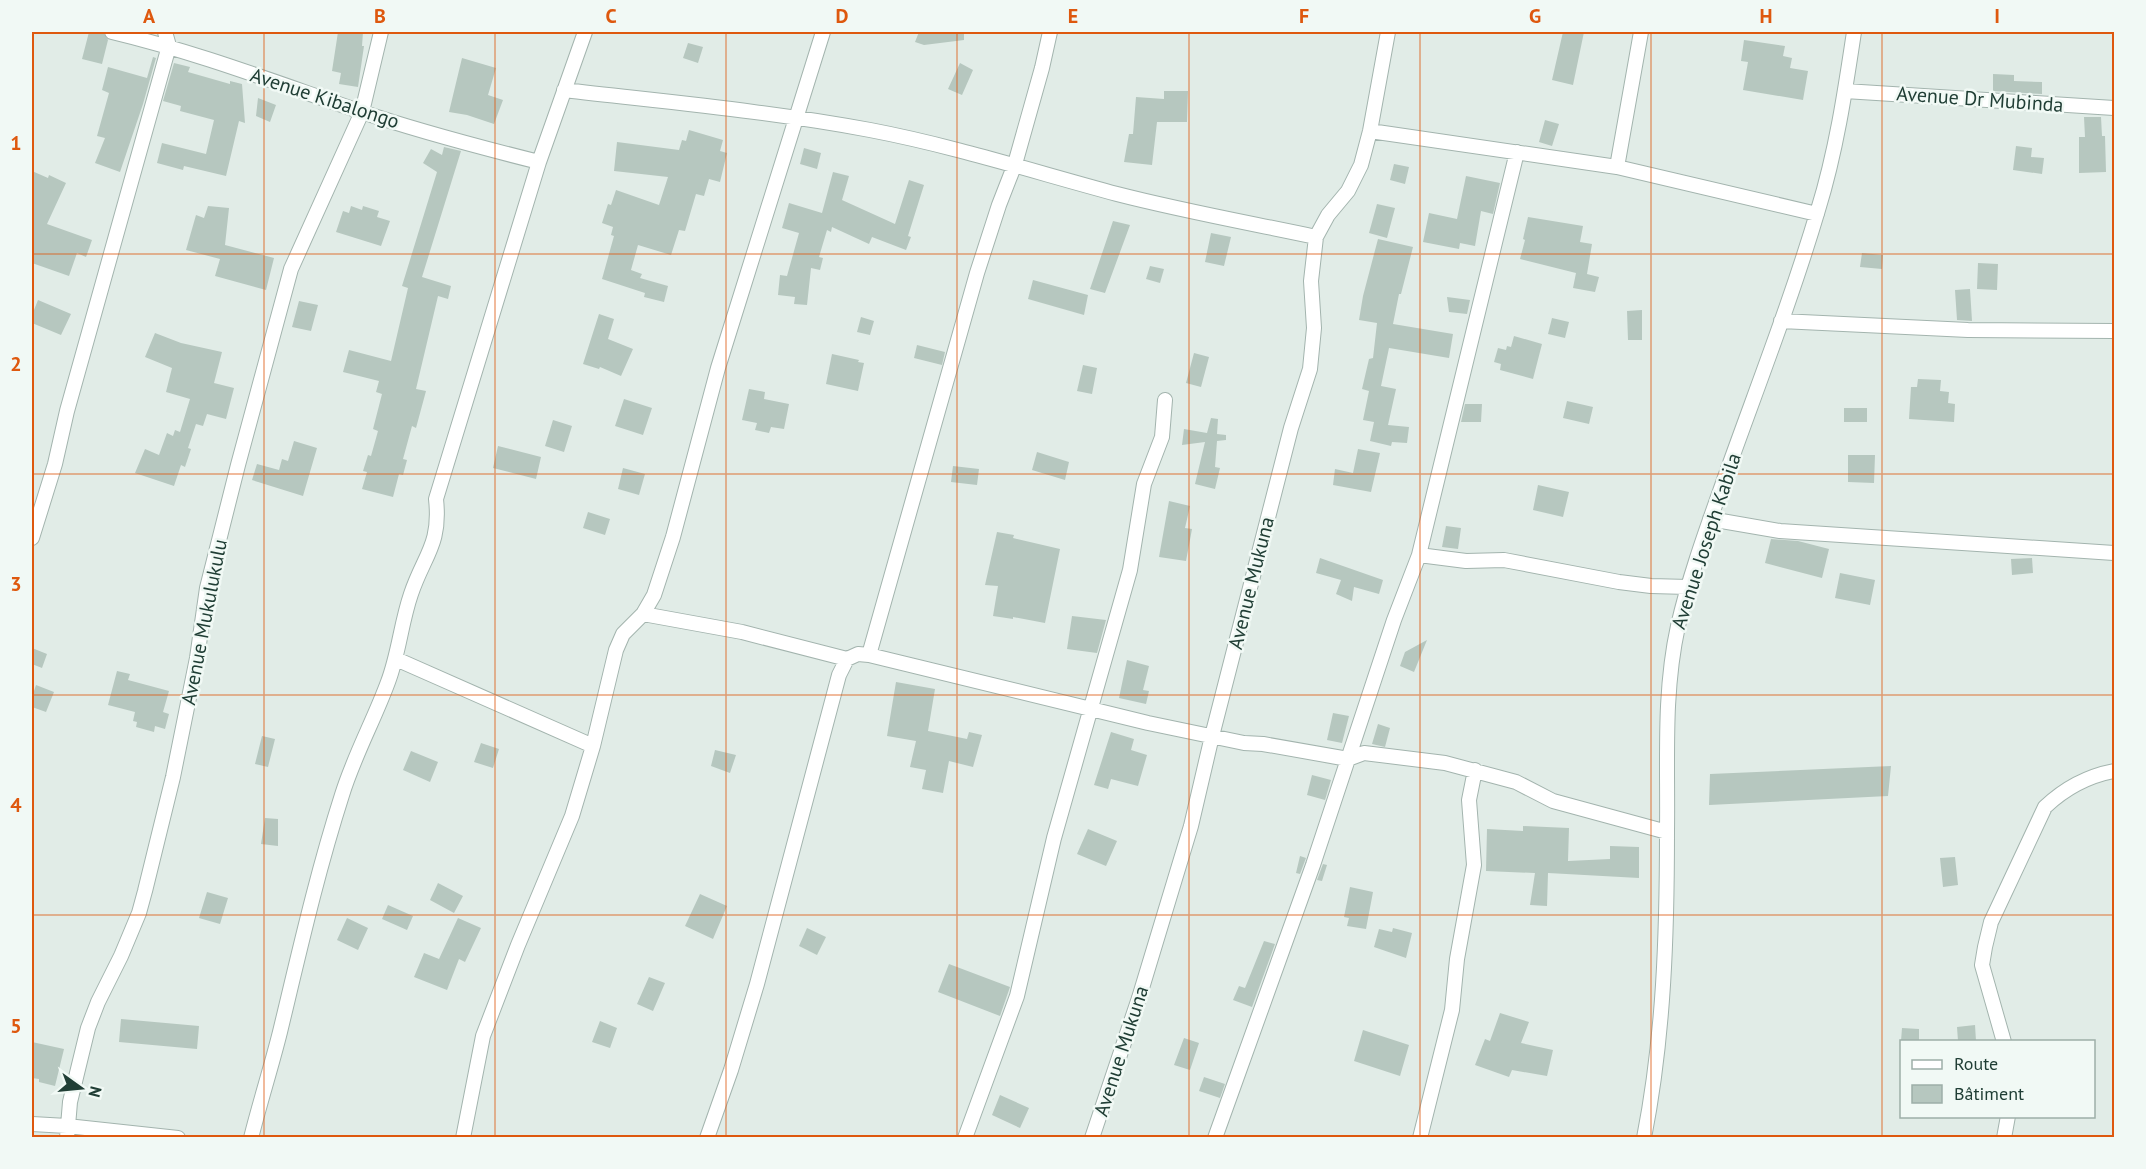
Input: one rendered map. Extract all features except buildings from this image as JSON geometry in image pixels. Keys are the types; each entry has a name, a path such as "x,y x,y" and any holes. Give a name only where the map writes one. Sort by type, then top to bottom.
{"street":[{"name":"Avenue Kibalongo","path":"112,32 169,46 362,112 472,146 539,162"},
{"path":"32,538 55,465 67,411 169,46 165,32"},
{"name":"Avenue Mukulukulu","path":"67,1132 70,1102 88,1028 121,956 145,891 173,777 197,658 207,588 291,269 362,112 381,32"},
{"path":"250,1137 279,1035 303,932 343,793 396,659 400,633 412,590 433,545 437,524 436,500 539,162 585,32"},
{"path":"463,1137 481,1046 493,1006 573,816 593,746 616,650 623,634 643,614 654,595 673,537 718,368 823,32"},
{"path":"868,655 977,273 999,205 1016,164 1050,32"},
{"name":"Avenue Mukuna","path":"1092,1137 1171,895 1191,826 1291,428 1310,369 1314,328 1311,281 1316,237 1321,225 1348,191 1361,165 1370,131 1388,32"},
{"path":"1617,167 1641,32"},
{"name":"Avenue Joseph Kabila","path":"1644,1137 1655,1079 1663,993 1667,832 1666,712 1670,667 1688,587 1781,321 1828,178 1854,32"},
{"path":"564,90 795,118 871,130 1016,164 1117,194 1316,237"},
{"name":"Avenue Dr Mubinda","path":"1845,91 2115,108"},
{"path":"1370,131 1617,167 1817,214"},
{"path":"1215,1137 1313,865 1394,620 1419,555 1517,152"},
{"path":"1781,321 1968,330 2115,331"},
{"path":"965,1137 1017,996 1038,899 1130,570 1144,484 1162,437 1165,400"},
{"path":"1710,519 1780,531 1899,537 2115,553"},
{"path":"1419,555 1466,561 1503,560 1619,582 1688,587"},
{"path":"643,614 742,632 847,658 858,654 868,655 1090,709 1244,743 1263,744 1348,759 1364,753 1445,763 1516,782 1553,801 1667,832"},
{"path":"707,1137 731,1070 757,984 839,675 847,658"},
{"path":"396,659 593,746"},
{"path":"1420,1137 1452,1010 1457,959 1474,865 1469,800 1475,770"},
{"path":"2004,1040 1982,965 1991,922 2045,807 2059,794 2079,783 2115,771"},
{"path":"2004,1137 2008,1118"},
{"path":"32,1124 67,1132 178,1137"}]}
